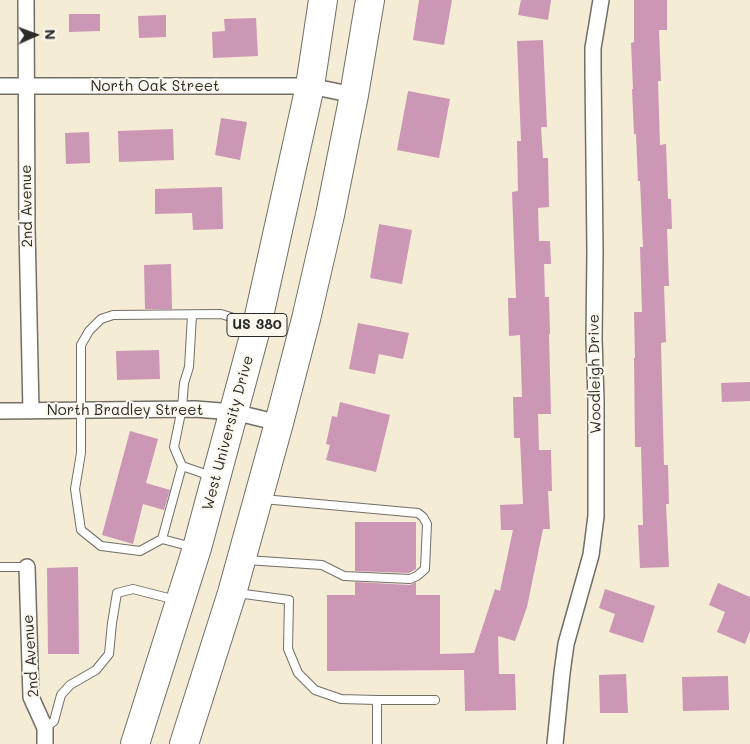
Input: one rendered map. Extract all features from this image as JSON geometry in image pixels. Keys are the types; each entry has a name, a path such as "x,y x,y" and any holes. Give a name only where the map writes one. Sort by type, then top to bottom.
{"highway":[{"name":"West University Drive","path":"135,744 197,548 257,325 310,86 323,0"},
{"name":"US 380","path":"184,744 232,593 306,319 330,215 354,95 370,0"}],"street":[{"name":"2nd Avenue","path":"26,0 27,228 31,411"},
{"name":"Woodleigh Drive","path":"555,744 566,644 591,555 596,516 593,68 601,0"},
{"name":"North Oak Street","path":"0,86 310,86 354,95"},
{"name":"North Bradley Street","path":"0,411 182,408 234,412 279,423"},
{"name":"2nd Avenue","path":"27,567 31,697 45,728 45,744"}],"lane":[{"path":"197,548 162,539 140,550 101,546 81,530 75,489 81,453 82,345 89,331 101,318 113,315 221,314 257,325"},
{"path":"162,539 182,466 174,447 182,408 184,383 189,367 192,315"},
{"path":"182,466 215,477"},
{"path":"241,560 322,564 344,576 410,579 417,576 424,569 427,524 423,517 418,514 258,499"},
{"path":"0,567 27,567"},
{"path":"45,728 54,721 61,696 65,690 96,670 109,654 117,593 132,589 180,601"},
{"path":"232,593 288,600 288,649 298,673 315,690 340,700 435,700"},
{"path":"377,700 377,744"}],"building":[{"path":"419,0 452,0 444,45 413,40"},
{"path":"521,0 551,0 548,20 518,15"},
{"path":"634,0 667,0 667,30 659,30 661,81 658,81 660,145 666,144 668,199 671,199 672,229 667,229 669,286 664,286 666,342 661,343 664,465 668,465 669,504 666,504 669,567 640,568 638,525 643,525 641,447 635,447 634,312 642,312 640,247 643,247 640,181 638,181 632,89 631,43 634,42"},
{"path":"69,14 100,14 100,31 69,32"},
{"path":"166,15 166,37 139,38 138,16"},
{"path":"256,18 258,56 213,58 212,32 225,31 224,19"},
{"path":"543,40 547,127 541,127 543,158 548,158 549,207 538,208 539,241 550,241 551,264 544,264 545,297 549,297 551,414 538,414 539,450 551,450 552,491 548,491 550,529 543,529 527,607 515,641 498,636 499,674 515,674 516,710 465,711 464,670 327,671 327,595 355,595 355,582 410,585 416,582 416,595 440,595 440,654 474,653 495,589 500,591 513,530 501,530 500,505 523,504 520,438 514,438 513,397 522,397 520,335 509,336 508,298 516,298 512,192 518,191 517,141 521,141 517,41"},
{"path":"408,91 450,99 439,158 397,150"},
{"path":"221,118 247,122 240,160 215,155"},
{"path":"173,129 174,160 119,162 118,131"},
{"path":"89,132 90,163 66,164 65,133"},
{"path":"222,187 223,229 193,230 192,213 155,214 155,189"},
{"path":"379,224 412,230 402,284 370,278"},
{"path":"171,264 172,309 145,309 144,265"},
{"path":"358,323 409,333 403,359 379,354 375,374 349,369"},
{"path":"159,350 160,379 117,380 116,351"},
{"path":"750,382 750,401 722,402 721,383"},
{"path":"340,402 390,415 376,472 326,460 330,445 326,444 332,416 337,417"},
{"path":"130,431 158,439 146,483 170,490 164,510 143,504 133,544 102,535"},
{"path":"355,522 416,522 416,569 409,573 355,571"},
{"path":"78,567 79,654 48,654 47,568"},
{"path":"718,583 750,597 750,631 745,644 717,632 725,612 709,605"},
{"path":"605,589 655,606 643,643 609,632 615,614 599,608"},
{"path":"626,674 628,713 600,713 599,675"},
{"path":"728,676 729,710 683,711 682,677"}]}
